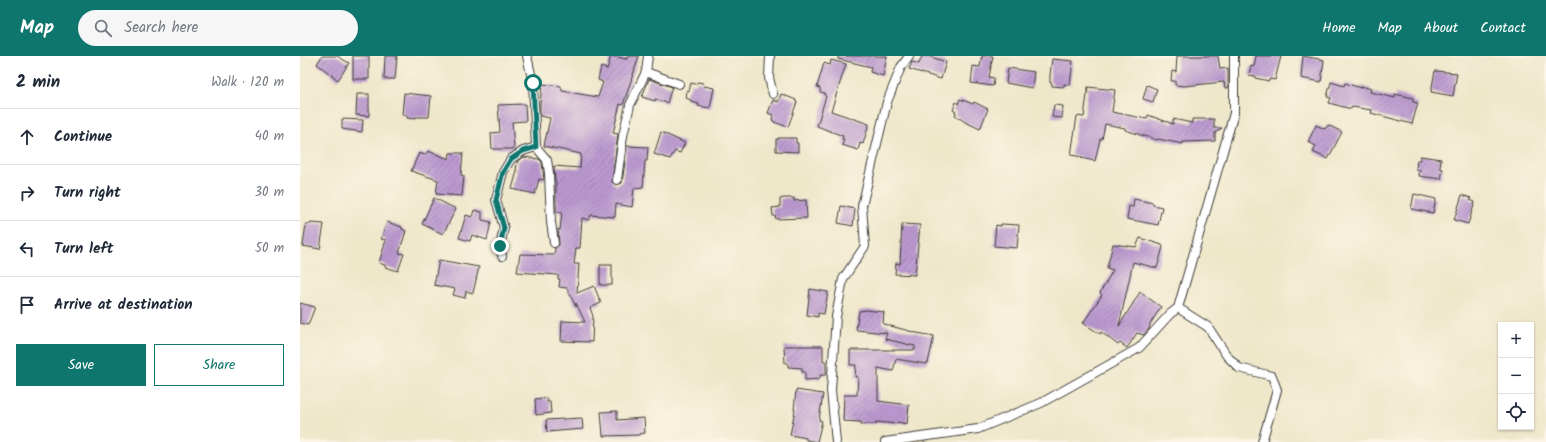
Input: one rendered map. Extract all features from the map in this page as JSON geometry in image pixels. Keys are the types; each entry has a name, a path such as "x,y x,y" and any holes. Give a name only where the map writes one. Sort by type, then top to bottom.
{"street":[{"path":"527,56 533,83 536,147 547,160 549,173 551,222 554,243"},
{"path":"617,180 622,136 630,105 646,72 648,56"},
{"path":"770,56 769,78 773,94"},
{"path":"836,442 831,390 836,317 843,279 865,246 862,206 887,102 901,67 910,56"},
{"path":"885,442 978,429 1041,403 1139,348 1170,314 1178,308 1234,113 1234,56"},
{"path":"646,72 679,84"},
{"path":"502,256 500,246 504,228 496,200 503,172 511,159 523,151 536,147"},
{"path":"1178,308 1208,327 1227,356 1239,368 1272,376 1277,390 1262,442"}],"building":[{"path":"322,56 337,56 349,63 338,80 317,64"},
{"path":"353,56 369,56 369,79 353,79"},
{"path":"385,56 397,56 395,79 384,79"},
{"path":"611,56 627,59 627,56 639,56 623,105 620,104 613,133 618,134 612,182 616,185 622,183 627,146 648,147 647,161 645,161 643,187 634,188 632,207 616,204 615,217 591,215 589,220 582,218 580,248 576,248 574,264 579,264 577,293 594,286 601,303 590,308 593,316 592,342 561,341 562,321 585,322 567,288 559,287 560,279 558,279 558,275 517,272 520,254 554,255 555,248 559,245 558,229 560,230 562,212 556,212 556,182 554,166 580,168 581,154 544,146 550,118 540,116 542,84 561,86 562,91 598,97 603,82 598,80 601,67 607,69"},
{"path":"838,56 887,56 883,76 870,72 871,67 838,59"},
{"path":"922,56 928,56 946,62 941,79 909,69 912,62 919,64"},
{"path":"982,56 993,56 989,77 994,78 993,86 971,83 973,66 980,67"},
{"path":"1177,56 1218,56 1220,69 1228,68 1228,88 1225,88 1224,82 1184,86 1175,85 1175,81 1171,81 1172,71 1176,72"},
{"path":"1256,56 1281,56 1275,80 1270,79 1269,81 1249,75 1251,66 1254,67"},
{"path":"1303,56 1324,60 1321,82 1301,78"},
{"path":"1052,59 1073,61 1070,85 1064,84 1064,87 1052,86 1052,83 1050,83 1050,75"},
{"path":"831,60 846,64 831,111 869,124 863,144 860,143 858,150 842,145 844,139 842,139 843,136 817,126 826,96 824,95 825,93 820,92 820,88 817,87 824,63 830,65"},
{"path":"1008,68 1034,72 1032,88 1006,83"},
{"path":"1435,71 1457,73 1453,96 1431,92"},
{"path":"649,79 672,87 667,103 642,97"},
{"path":"698,82 703,83 704,86 714,88 710,108 698,106 699,104 691,102 691,100 686,98 687,90 689,91 691,83 695,84"},
{"path":"1331,82 1344,86 1345,83 1361,88 1361,86 1371,89 1370,92 1395,98 1395,94 1413,98 1413,102 1418,103 1412,124 1371,113 1372,110 1352,107 1351,109 1329,103 1331,98 1327,97"},
{"path":"1147,85 1157,89 1153,102 1143,99"},
{"path":"1088,87 1115,90 1112,112 1147,119 1148,115 1173,124 1173,119 1192,123 1192,119 1214,119 1214,128 1222,128 1215,133 1215,141 1183,142 1183,144 1157,140 1125,130 1125,128 1105,124 1095,161 1071,155 1077,116 1084,117"},
{"path":"404,93 431,96 429,117 415,117 415,119 407,118 407,115 402,115"},
{"path":"357,94 369,94 369,116 356,115"},
{"path":"781,94 796,100 795,101 797,102 788,127 774,122 772,120 773,115 768,113 773,100 778,102"},
{"path":"960,99 973,104 974,102 988,109 980,129 965,122 955,115 956,112 953,110 956,102 958,104"},
{"path":"525,104 526,121 512,122 514,149 492,149 491,133 500,132 498,105"},
{"path":"1054,105 1063,106 1062,118 1052,117"},
{"path":"342,119 363,120 362,132 342,129"},
{"path":"1316,125 1325,129 1328,125 1342,132 1328,159 1313,152 1316,146 1308,142"},
{"path":"661,132 685,143 680,153 675,151 670,159 654,154"},
{"path":"778,138 796,138 796,143 798,143 798,152 776,151 776,139 778,140"},
{"path":"428,151 449,159 450,153 463,153 461,175 464,176 462,196 436,194 438,180 411,171 419,153 425,155"},
{"path":"1420,156 1441,159 1440,168 1443,169 1441,179 1419,176 1420,170 1416,170 1417,160 1420,160"},
{"path":"524,157 539,159 542,162 544,180 539,179 535,194 512,189 517,171 517,162"},
{"path":"1414,194 1436,199 1433,213 1411,209"},
{"path":"1462,195 1471,198 1470,200 1475,202 1468,224 1454,220"},
{"path":"434,198 456,209 443,234 422,224"},
{"path":"794,198 794,201 806,200 807,218 776,219 775,216 773,216 772,208 780,207 780,199"},
{"path":"1134,199 1153,203 1153,205 1162,207 1158,225 1127,219 1129,206 1133,207"},
{"path":"841,206 855,209 853,226 838,223"},
{"path":"474,210 482,212 482,220 491,222 487,240 472,235 470,241 459,238 466,215 472,217"},
{"path":"387,222 402,227 402,229 406,231 399,253 404,254 398,271 385,267 385,265 379,263 386,240 381,239"},
{"path":"306,224 324,224 320,249 303,246"},
{"path":"902,224 920,225 915,275 895,274 896,263 900,264"},
{"path":"1001,224 1019,225 1017,248 994,246 996,225 1001,226"},
{"path":"1140,238 1162,245 1163,247 1157,268 1133,262 1119,326 1140,292 1161,307 1150,324 1149,329 1144,335 1137,333 1127,348 1120,343 1118,345 1101,332 1100,334 1083,323 1102,295 1100,293 1113,270 1107,268 1113,244 1136,247"},
{"path":"439,260 479,267 473,293 466,291 465,298 453,295 455,289 434,285"},
{"path":"600,265 612,265 612,285 600,285"},
{"path":"810,289 828,292 824,314 818,313 818,317 807,315"},
{"path":"300,303 315,307 308,325 300,323"},
{"path":"867,310 884,312 883,324 934,336 928,363 926,364 896,359 893,371 878,368 878,401 909,405 907,424 897,422 897,424 876,422 876,424 861,424 861,422 843,421 844,395 857,395 858,377 855,377 856,365 850,365 850,350 915,350 915,346 885,339 887,333 856,330 859,311"},
{"path":"784,346 823,346 823,361 826,361 826,375 820,375 820,379 805,380 805,372 802,372 802,368 788,367 788,363 785,363"},
{"path":"796,390 823,394 819,420 822,421 817,442 790,435 795,410"},
{"path":"547,398 547,402 550,402 551,413 536,415 535,399"},
{"path":"617,411 617,420 644,418 645,433 639,435 603,436 601,412"},
{"path":"582,418 583,429 547,432 546,420"}],"route":[{"path":"500,246 504,228 496,200 503,172 511,159 523,151 536,147 533,83"}]}
